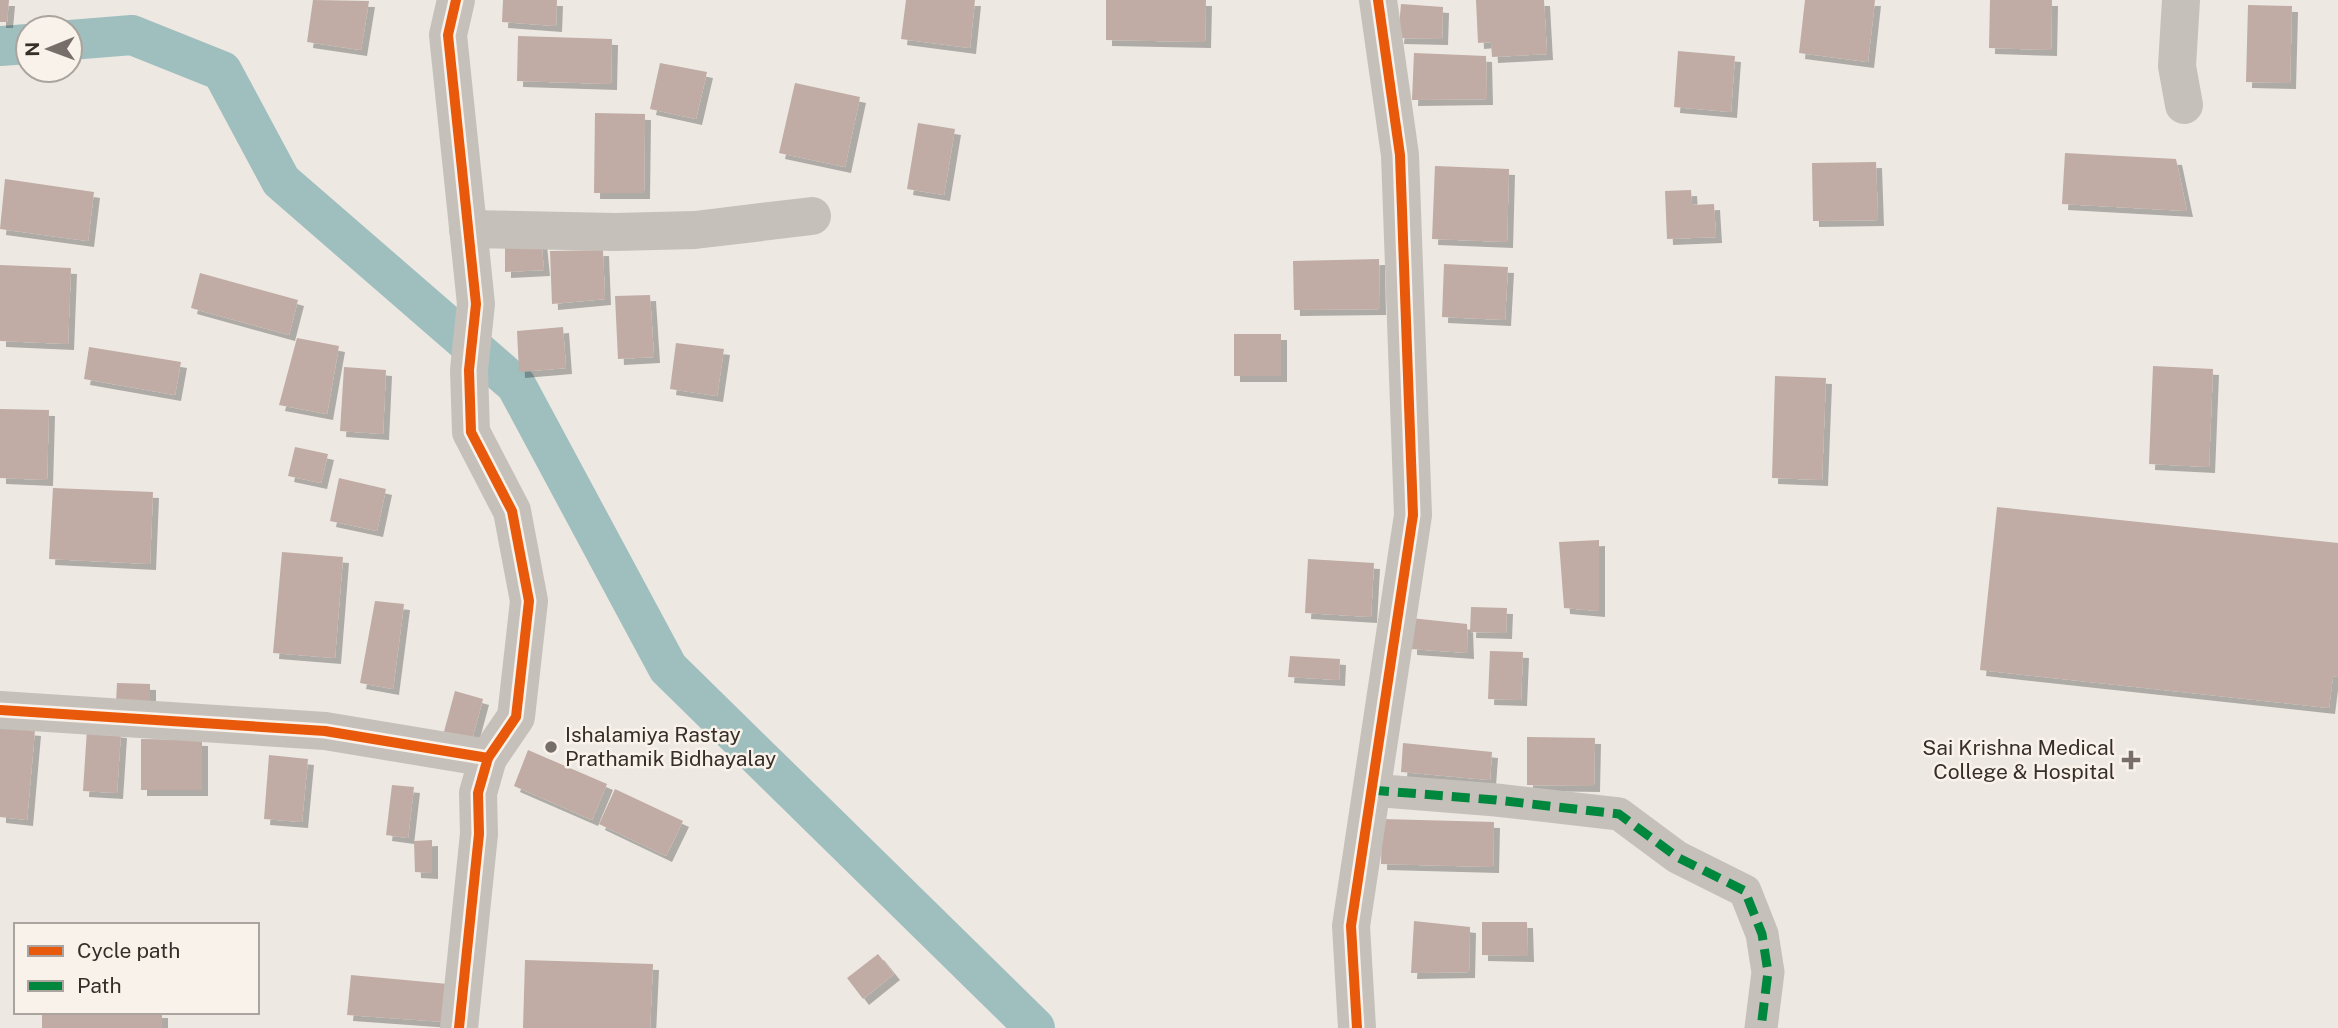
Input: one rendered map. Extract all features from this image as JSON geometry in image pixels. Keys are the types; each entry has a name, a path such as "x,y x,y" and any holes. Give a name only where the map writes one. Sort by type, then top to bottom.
{"street":[{"path":"456,0 447,35 476,304 469,370 471,432 512,511 529,601 516,717 488,758 478,793 479,834 459,1028"},
{"path":"1357,1028 1351,926 1413,515 1400,155 1378,0"},
{"path":"2181,0 2177,66 2184,105"},
{"path":"468,229 615,232 695,230 812,216"},
{"path":"0,710 325,731 488,758"},
{"path":"1371,790 1619,814 1677,857 1745,891 1762,934 1768,972 1761,1028"}],"building":[{"path":"0,0 9,0 7,22 0,22"},
{"path":"313,0 369,1 361,50 307,42"},
{"path":"503,0 557,0 556,26 502,22"},
{"path":"906,0 975,0 970,48 901,39"},
{"path":"1106,0 1206,0 1205,42 1106,40"},
{"path":"1476,0 1544,0 1547,54 1492,57 1491,42 1478,43"},
{"path":"1805,0 1875,0 1868,62 1799,53"},
{"path":"1990,0 2052,0 2051,50 1989,48"},
{"path":"1401,4 1443,7 1442,39 1398,38"},
{"path":"2248,5 2292,6 2290,83 2246,82"},
{"path":"518,36 612,39 611,84 517,81"},
{"path":"1678,51 1735,56 1731,112 1674,107"},
{"path":"1414,53 1486,56 1487,99 1412,100"},
{"path":"660,63 707,72 696,119 650,109"},
{"path":"795,83 860,97 845,167 779,153"},
{"path":"595,113 645,114 644,193 594,193"},
{"path":"918,123 955,129 944,195 907,189"},
{"path":"2065,153 2176,159 2187,211 2062,204"},
{"path":"1876,162 1878,220 1813,221 1812,163"},
{"path":"1435,166 1509,169 1507,242 1432,239"},
{"path":"5,179 94,192 88,241 0,229"},
{"path":"1691,190 1692,205 1714,204 1716,237 1667,239 1665,191"},
{"path":"541,240 544,270 505,272 505,243"},
{"path":"603,250 605,299 552,304 550,251"},
{"path":"1379,259 1380,309 1294,310 1293,261"},
{"path":"1444,264 1508,267 1505,320 1442,317"},
{"path":"0,265 71,268 68,344 0,341"},
{"path":"200,273 298,300 289,335 191,308"},
{"path":"650,295 654,357 618,359 615,296"},
{"path":"563,327 566,368 519,372 517,331"},
{"path":"1234,334 1281,334 1281,376 1234,376"},
{"path":"297,338 339,346 327,414 279,405"},
{"path":"676,343 724,349 717,396 670,389"},
{"path":"89,347 181,362 175,395 84,379"},
{"path":"2153,366 2213,369 2209,467 2149,464"},
{"path":"344,367 386,370 383,434 340,431"},
{"path":"1775,376 1826,378 1822,480 1772,478"},
{"path":"0,409 49,410 47,480 0,478"},
{"path":"295,447 328,454 321,483 288,476"},
{"path":"339,478 386,489 377,531 330,521"},
{"path":"53,488 153,492 150,564 49,559"},
{"path":"1997,507 2338,543 2338,677 2333,676 2329,708 1980,670"},
{"path":"1599,540 1599,611 1564,608 1559,542"},
{"path":"282,552 343,557 335,658 273,653"},
{"path":"1308,559 1374,563 1371,617 1305,613"},
{"path":"375,601 404,604 393,689 360,683"},
{"path":"1471,607 1507,608 1506,633 1470,632"},
{"path":"1411,618 1467,624 1468,653 1411,649"},
{"path":"1490,651 1523,652 1521,700 1488,699"},
{"path":"1290,656 1340,659 1339,680 1288,677"},
{"path":"117,683 150,684 150,704 116,703"},
{"path":"455,691 483,699 470,747 442,739"},
{"path":"0,727 35,730 27,820 0,817"},
{"path":"87,729 121,732 117,793 83,791"},
{"path":"1527,737 1595,738 1594,786 1527,785"},
{"path":"141,739 202,740 202,790 141,790"},
{"path":"1403,743 1492,752 1490,780 1401,772"},
{"path":"528,750 607,784 592,820 514,786"},
{"path":"269,755 308,759 302,822 264,819"},
{"path":"392,785 414,787 408,838 386,835"},
{"path":"615,789 683,821 666,856 599,824"},
{"path":"1382,819 1494,822 1493,867 1381,864"},
{"path":"432,840 432,873 415,872 414,841"},
{"path":"1414,921 1470,927 1469,972 1411,973"},
{"path":"1482,922 1527,922 1528,956 1482,955"},
{"path":"878,954 894,974 863,999 847,978"},
{"path":"525,960 653,964 650,1028 523,1028"},
{"path":"351,975 448,984 445,1022 347,1015"},
{"path":"42,1014 162,1014 162,1028 42,1028"}],"waterway":[{"path":"84,39 132,35 222,71 281,181 516,385 668,668 1035,1028"},
{"path":"0,46 14,45"}],"marked path":[{"path":"1371,790 1619,814 1677,857 1745,891 1762,934 1768,972 1761,1028"}],"cycle path":[{"path":"456,0 448,35 476,304 469,370 471,432 512,511 529,601 516,717 488,758"},
{"path":"1357,1028 1351,926 1413,515 1400,155 1378,0"},
{"path":"0,710 325,731 488,758 478,793 479,834 459,1028"}],"place":[{"name":"Ishalamiya Rastay Prathamik Bidhayalay","path":"551,747"},
{"name":"Sai Krishna Medical College & Hospital","path":"2131,760"}]}
